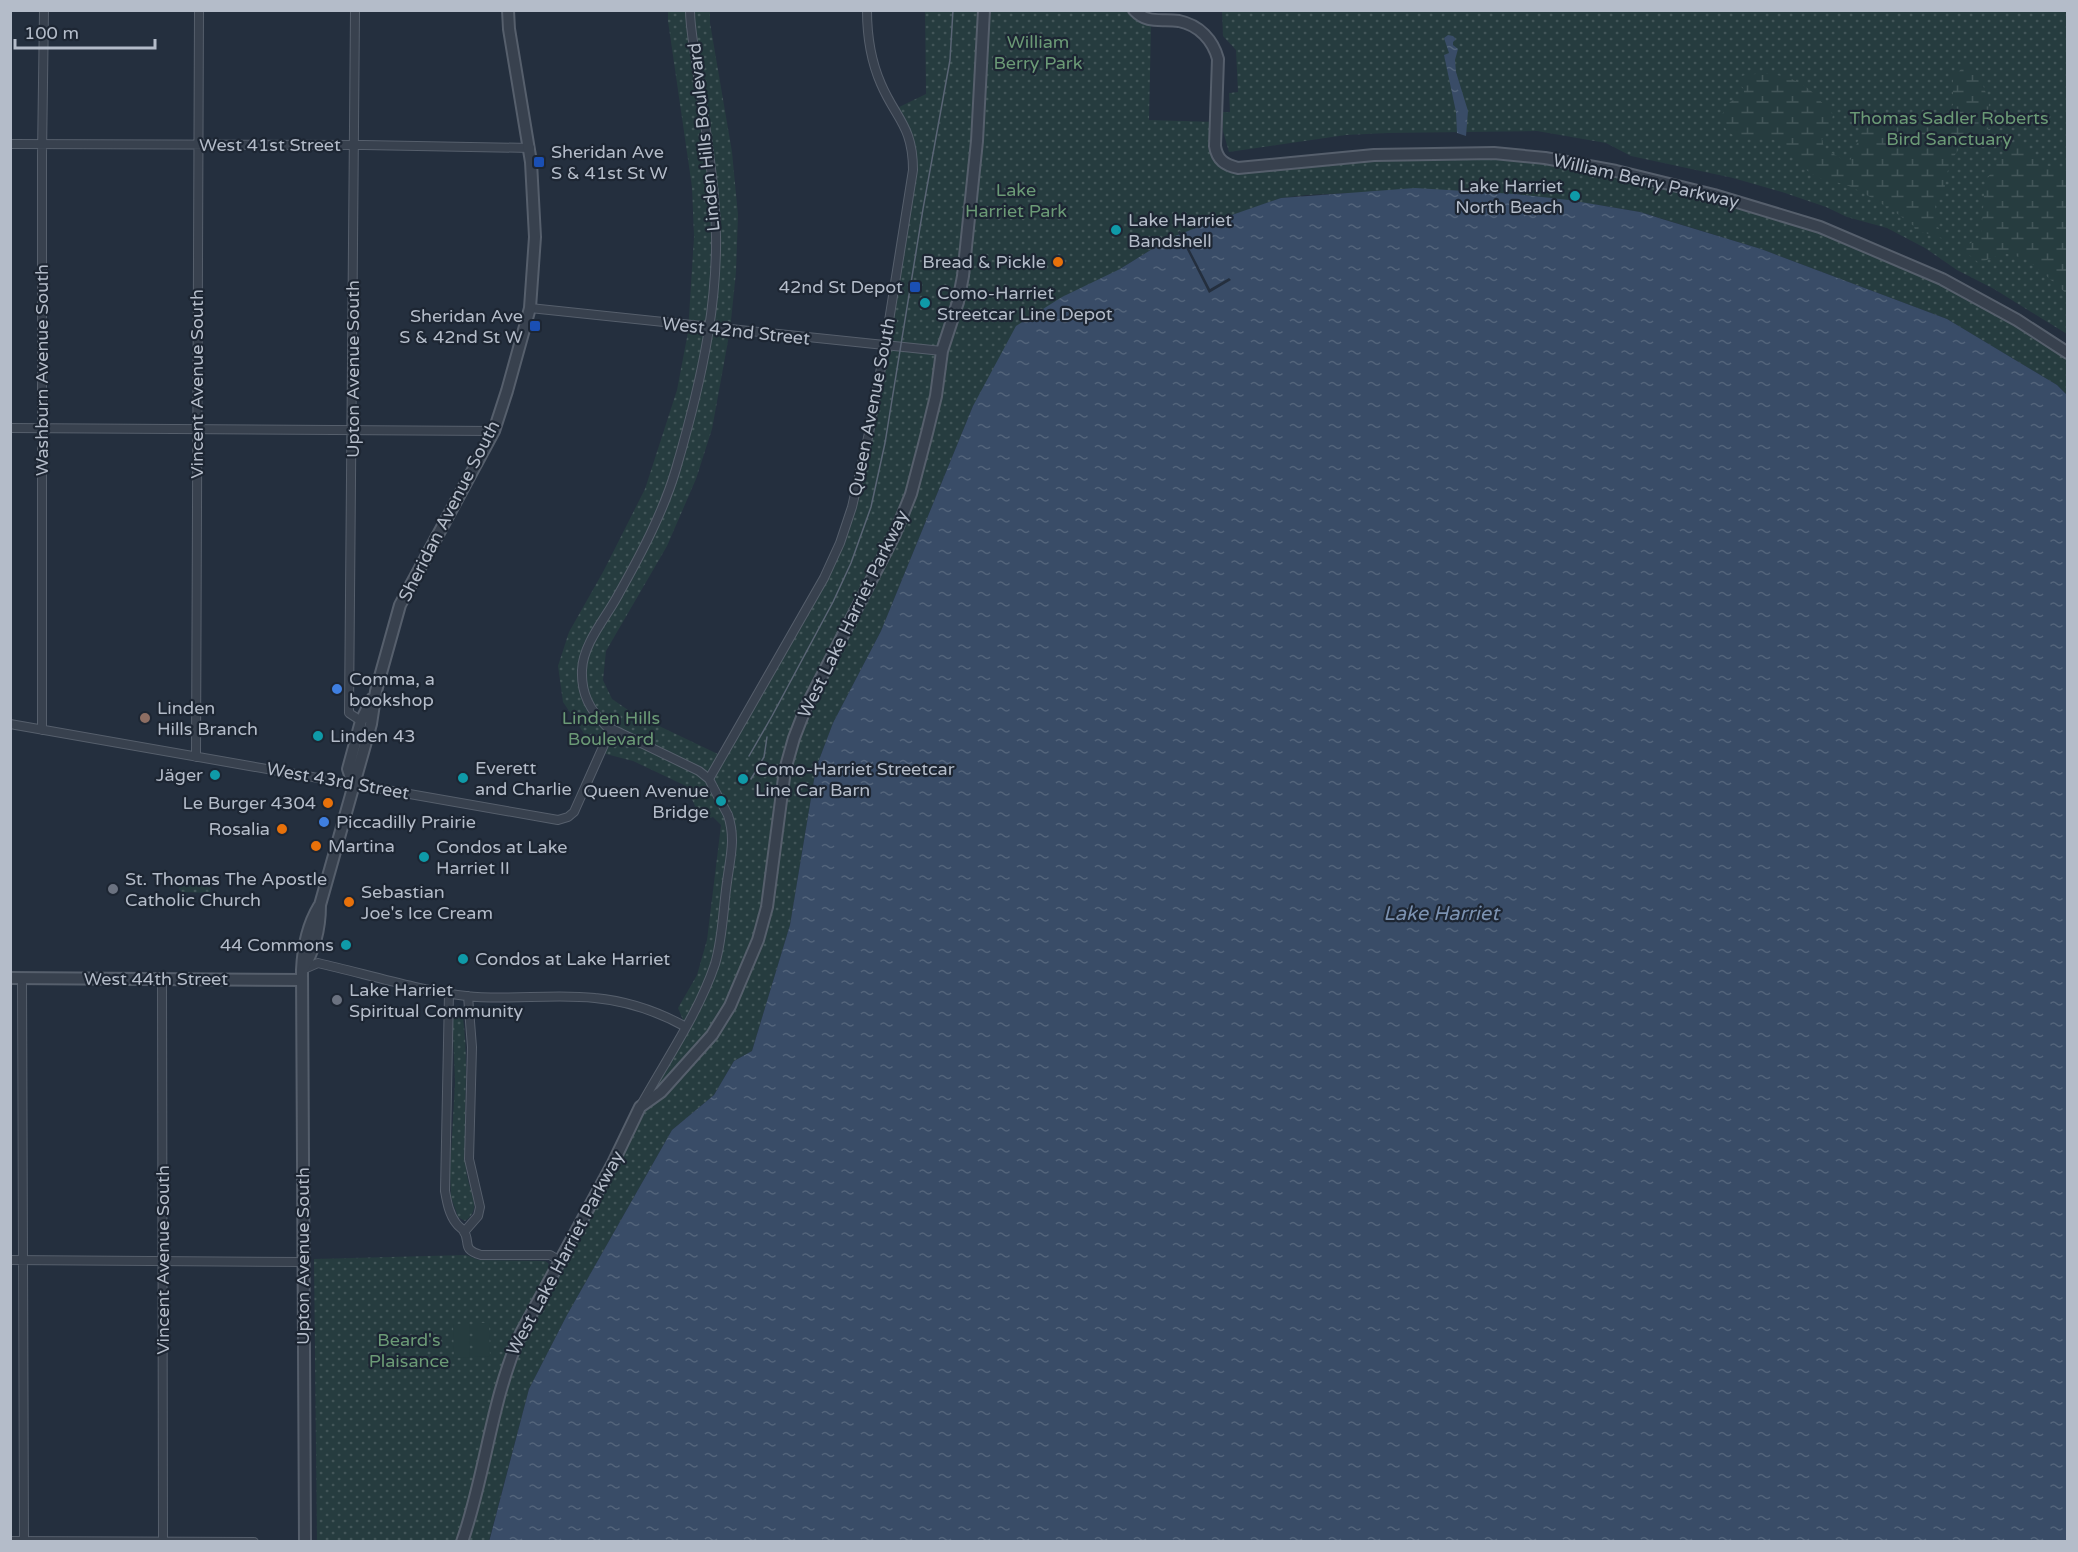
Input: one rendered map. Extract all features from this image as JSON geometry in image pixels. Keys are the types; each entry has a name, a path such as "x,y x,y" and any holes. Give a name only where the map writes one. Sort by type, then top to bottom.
{"street":[{"name":"Washburn Avenue South","path":"42,730 44,10"},
{"name":"Vincent Avenue South","path":"196,757 199,10"},
{"name":"Upton Avenue South","path":"355,10 349,712 361,721"},
{"name":"Sheridan Avenue South","path":"353,784 371,724 376,691 400,605 494,431 530,308 535,237 530,148 509,29 508,10"},
{"name":"Linden Hills Boulevard","path":"690,10 714,198 716,251 710,328 698,391 674,474 658,516 617,597 586,651 582,667 582,684 586,700 594,714 611,729 699,771 709,779"},
{"name":"Queen Avenue South","path":"709,779 824,579 840,543 861,470 885,346 913,170 913,154 903,122 882,86 872,62 867,36 867,10"},
{"name":"West Lake Harriet Parkway","path":"640,1107 661,1092 699,1052 730,1006 744,975 758,940 767,907 780,796 794,738 806,707 895,534 908,502 936,396 942,351 960,296 977,141 984,10"},
{"name":"William Berry Parkway","path":"1134,10 1153,21 1179,21 1191,26 1210,40 1215,48 1218,70 1215,146 1218,158 1229,166 1244,167 1374,155 1494,153 1545,158 1616,171 1759,207 1820,227 1870,247 1952,284 2017,320 2067,353"},
{"name":"West 41st Street","path":"10,144 530,148"},
{"name":"West 42nd Street","path":"530,308 942,351"},
{"path":"10,428 494,431"},
{"name":"Sheridan Avenue South","path":"353,784 348,769 361,721 376,691"},
{"name":"West 43rd Street","path":"10,724 558,820 574,812 611,729"},
{"name":"West Lake Harriet Parkway","path":"462,1542 509,1359 640,1107 701,999 719,946 733,831 728,815 709,779"},
{"name":"Upton Avenue South","path":"305,1542 302,975 313,953 320,918 320,905 353,784"},
{"name":"West 44th Street","path":"10,978 162,979 302,975 318,963 468,996 595,998 626,1003 655,1012 686,1027"},
{"path":"22,978 24,1541"},
{"name":"Vincent Avenue South","path":"162,979 163,1541"},
{"path":"448,993 445,1191 449,1210 464,1232 466,1245 471,1252 481,1255 550,1255 561,1262"},
{"path":"464,1232 478,1216 480,1207 470,1160 472,1047 468,996"},
{"path":"10,1260 303,1262"},
{"path":"10,1540 254,1542"}],"green space":[{"name":"Lake Harriet Park","path":"668,11 710,11 710,23 732,152 738,215 736,272 730,330 712,429 696,479 667,546 606,651 603,680 612,699 634,714 722,756 839,543 861,469 913,154 895,109 926,94 925,11 1145,11 1151,27 1149,120 1216,122 1215,146 1229,166 1494,153 1714,195 1880,251 2067,353 2067,395 2057,385 1947,319 1761,249 1640,212 1515,194 1349,193 1281,198 1170,238 1120,269 973,406 881,631 833,723 816,768 790,925 752,1051 734,1061 714,1095 672,1130 567,1315 529,1389 489,1541 462,1542 502,1382 686,1027 678,1008 697,975 707,940 721,825 713,817 705,819 695,806 686,786 633,761 602,753 587,738 563,702 558,666 569,632 603,572 645,489 677,390 688,332 694,237 692,187"},
{"name":"Thomas Sadler Roberts Bird Sanctuary","path":"1222,11 2067,11 2067,334 1994,289 1957,270 1925,248 1887,228 1847,217 1826,207 1733,178 1631,156 1606,143 1537,131 1388,133 1346,135 1229,152 1223,131 1223,112 1230,112 1229,93 1238,92 1236,50 1223,36"},
{"path":"1965,64 1978,71 1989,102 1990,129 1971,132 1952,159 1946,176 1944,193 1935,205 1938,227 1945,239 1915,230 1914,226 1899,215 1851,187 1816,177 1774,140 1736,136 1729,133 1721,116 1730,102 1744,94 1738,77 1756,74 1782,76 1810,90 1833,114 1831,126 1822,139 1824,148 1845,161 1850,161 1861,133 1883,114 1926,123 1953,105 1953,79"},
{"path":"2017,140 2041,164 2067,171 2067,294 2027,259 2004,253 1979,263 1962,249 1981,236 1985,183 1998,160"},
{"path":"194,881 212,883 210,893 182,892 179,889 182,882 193,883"},
{"path":"452,1006 461,1006 464,1026 466,1169 474,1202 473,1212 465,1221 458,1217 451,1197 450,1173 455,1082"},
{"name":"Beard's Plaisance","path":"466,1255 479,1260 545,1261 551,1270 506,1358 497,1385 458,1541 317,1541 314,1259"},
{"path":"474,1323 489,1323 490,1356 474,1357"},
{"path":"453,1324 469,1324 470,1357 454,1358"}],"water":[{"path":"1448,35 1456,39 1453,45 1458,49 1455,60 1456,72 1468,111 1466,136 1457,133 1456,112 1444,55 1449,53 1444,38"},
{"name":"Lake Harriet","path":"1415,188 1515,194 1640,212 1761,249 1947,319 2057,385 2067,395 2067,1541 489,1542 529,1389 567,1315 672,1130 714,1095 734,1061 752,1051 790,925 816,768 833,723 881,631 973,406 1016,326 1062,297 1120,269 1170,238 1281,198"}],"pier":[{"path":"1180,231 1210,289 1229,278 1231,280 1209,293 1178,232"}],"tram line":[{"path":"749,756 833,602 851,563 871,507 885,443 950,60 953,10"},
{"path":"751,779 764,757 767,737"}],"place":[{"name":"Sheridan Ave S & 41st St W","path":"539,162"},
{"name":"Lake Harriet North Beach","path":"1575,196"},
{"name":"Lake Harriet Bandshell","path":"1116,230"},
{"name":"Bread & Pickle","path":"1058,262"},
{"name":"42nd St Depot","path":"915,287"},
{"name":"Como-Harriet Streetcar Line Depot","path":"925,303"},
{"name":"Sheridan Ave S & 42nd St W","path":"535,326"},
{"name":"Comma, a bookshop","path":"337,689"},
{"name":"Linden Hills Branch","path":"145,718"},
{"name":"Linden 43","path":"318,736"},
{"name":"Jäger","path":"215,775"},
{"name":"Everett and Charlie","path":"463,778"},
{"name":"Como-Harriet Streetcar Line Car Barn","path":"743,779"},
{"name":"Queen Avenue Bridge","path":"721,801"},
{"name":"Le Burger 4304","path":"328,803"},
{"name":"Piccadilly Prairie","path":"324,822"},
{"name":"Rosalia","path":"282,829"},
{"name":"Martina","path":"316,846"},
{"name":"Condos at Lake Harriet II","path":"424,857"},
{"name":"St. Thomas The Apostle Catholic Church","path":"113,889"},
{"name":"Sebastian Joe's Ice Cream","path":"349,902"},
{"name":"44 Commons","path":"346,945"},
{"name":"Condos at Lake Harriet","path":"463,959"},
{"name":"Lake Harriet Spiritual Community","path":"337,1000"}],"park label":[{"name":"William Berry Park","path":"1038,52"}]}
